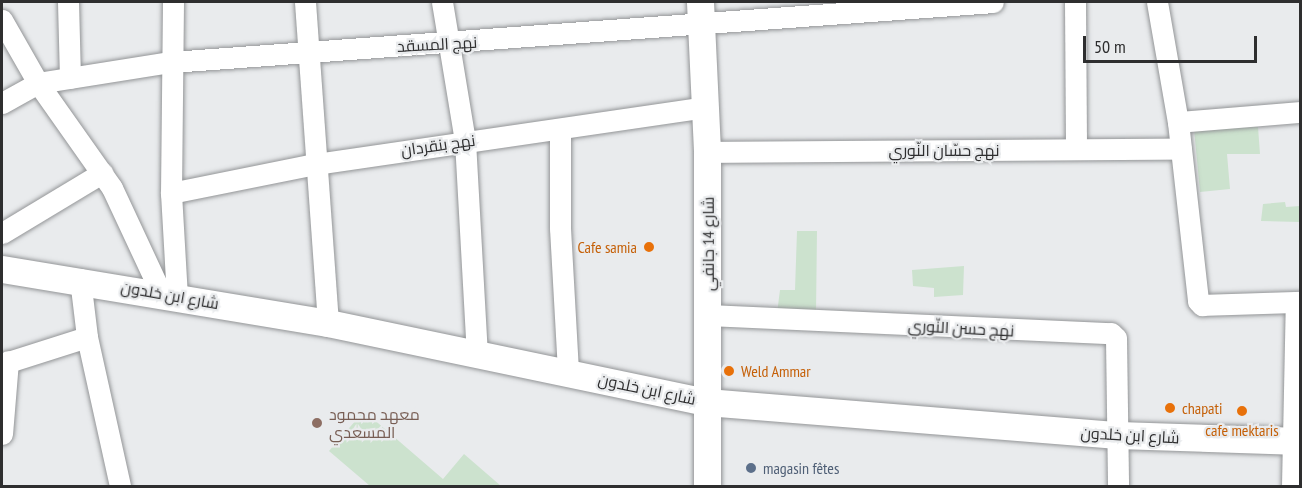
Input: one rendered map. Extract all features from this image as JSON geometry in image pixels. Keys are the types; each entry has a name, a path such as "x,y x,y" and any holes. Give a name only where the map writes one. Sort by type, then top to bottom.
{"street":[{"path":"68,2 70,78"},
{"path":"169,295 173,2"},
{"path":"305,2 328,323"},
{"path":"442,2 465,141 477,353"},
{"name":"نهج المسقد","path":"2,104 38,84 171,62 309,51 448,44 701,13 993,2"},
{"path":"1075,2 1076,148"},
{"path":"1157,2 1178,122 1199,303 1298,302 1297,441 1292,486"},
{"name":"شارع 14 جانفي","path":"701,13 707,107 707,486"},
{"path":"2,20 38,84 102,173 169,295"},
{"name":"نهج بنقردان","path":"171,193 315,164 707,107"},
{"path":"1178,122 1300,112"},
{"path":"560,130 560,228 568,373"},
{"name":"نهج حسّان النّوري","path":"707,152 1181,149"},
{"path":"2,232 102,173"},
{"name":"شارع ابن خلدون","path":"2,268 80,279 328,323 706,402 1118,435 1297,441"},
{"path":"80,279 87,337 120,486"},
{"name":"نهج حسن النّوري","path":"708,315 1111,333 1116,338 1118,486"},
{"path":"2,434 5,362 87,337"}],"green space":[{"path":"1258,127 1260,154 1227,154 1230,189 1200,192 1194,129"},
{"path":"1285,202 1286,207 1300,206 1300,222 1261,221 1263,204"},
{"path":"797,231 817,231 816,313 777,313 780,290 795,290"},
{"path":"964,266 963,295 934,297 934,288 913,286 912,270"},
{"path":"364,411 443,479 464,454 501,486 370,486 329,451"}],"place":[{"name":"Cafe samia","path":"649,247"},
{"name":"Weld Ammar","path":"729,371"},
{"name":"chapati","path":"1170,408"},
{"name":"cafe mektaris","path":"1242,411"},
{"name":"معهد محمود المسعدي","path":"317,423"},
{"name":"magasin fêtes","path":"751,468"}]}
